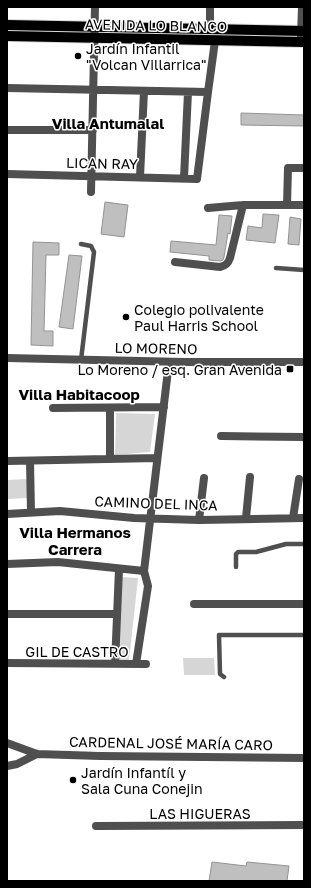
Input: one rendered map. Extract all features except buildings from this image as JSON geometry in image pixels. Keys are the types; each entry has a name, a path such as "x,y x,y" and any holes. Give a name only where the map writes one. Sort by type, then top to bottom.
{"main road":[{"name":"AVENIDA LO BLANCO","path":"7,25 303,31"},
{"name":"AVENIDA LO BLANCO","path":"7,36 303,42"}],"street":[{"path":"91,192 95,7"},
{"path":"210,7 210,29"},
{"path":"302,7 303,42"},
{"path":"7,88 208,92 215,41"},
{"path":"140,177 144,91"},
{"path":"184,178 188,92"},
{"name":"LICAN RAY","path":"7,174 197,178 208,92"},
{"path":"7,130 93,130"},
{"path":"287,205 288,168 304,168"},
{"path":"208,208 243,205 304,205"},
{"path":"175,262 220,267 224,266 230,258 243,205"},
{"name":"LO MORENO","path":"7,358 169,362 304,362"},
{"path":"136,664 148,586 144,572 149,519 169,362"},
{"path":"53,408 164,407"},
{"path":"110,408 110,459"},
{"path":"221,436 304,437"},
{"path":"7,461 157,458"},
{"path":"30,461 31,512"},
{"path":"246,518 250,477"},
{"path":"199,520 204,478"},
{"path":"293,518 299,479"},
{"name":"CAMINO DEL INCA","path":"7,514 60,511 149,519 199,520 304,518"},
{"path":"7,564 58,562 144,572"},
{"path":"115,664 119,569"},
{"path":"194,604 304,604"},
{"path":"7,614 117,614"},
{"name":"GIL DE CASTRO","path":"7,663 146,664"},
{"name":"CARDENAL JOSÉ MARÍA CARO","path":"7,743 37,754 304,758"},
{"name":"CARDENAL JOSÉ MARÍA CARO","path":"7,766 16,764 37,754"},
{"name":"LAS HIGUERAS","path":"96,826 304,825"}],"lane":[{"path":"81,244 91,246 94,249 94,252 81,360"},
{"path":"276,268 304,270"},
{"path":"236,567 236,554 238,552 256,552 286,544 304,544"},
{"path":"224,677 220,674 219,635 304,635"}],"shaded area":[{"path":"116,413 155,414 150,452 115,455"},
{"path":"27,479 28,498 7,499 7,480"},
{"path":"121,577 138,578 129,661 118,661"},
{"path":"183,658 214,658 215,675 184,675"}],"place":[{"name":"Jardín Infantil \"Volcan Villarrica\"","path":"78,56"},
{"name":"Colegio polivalente Paul Harris School","path":"126,317"},
{"name":"Lo Moreno / esq. Gran Avenida","path":"290,369"},
{"name":"Jardín Infantíl y Sala Cuna Conejin","path":"73,780"}],"district":[{"name":"Villa Antumalal","path":"108,123"},
{"name":"Villa Habitacoop","path":"79,394"},
{"name":"Villa Hermanos Carrera","path":"75,540"}]}
